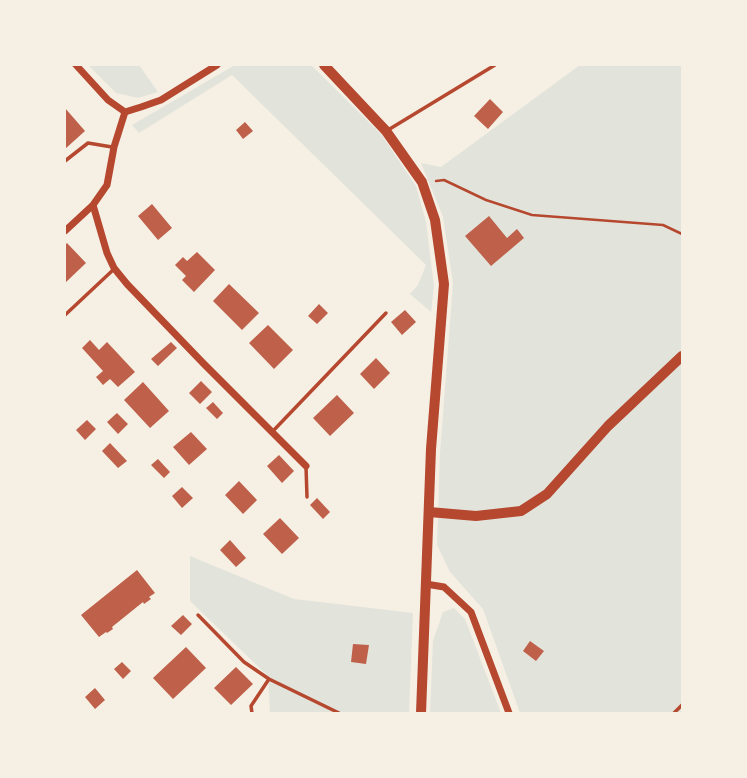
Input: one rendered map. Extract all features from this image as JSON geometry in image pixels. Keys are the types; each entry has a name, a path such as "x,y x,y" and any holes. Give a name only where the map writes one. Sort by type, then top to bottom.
{"main road":[{"path":"429,512 475,516 521,512 547,494 608,426 682,356"}],"street":[{"path":"76,65 108,100 125,112"},
{"path":"125,112 161,100 217,65"},
{"path":"324,65 386,131 422,182 435,220 444,284 430,449 421,713"},
{"path":"65,231 93,205 107,185 114,147 125,112"},
{"path":"93,205 107,253 114,268 127,284 306,466"},
{"path":"426,584 444,587 471,612 509,713"}],"lane":[{"path":"386,131 495,65"},
{"path":"65,161 88,143 114,147"},
{"path":"65,315 114,268"},
{"path":"272,433 386,313"},
{"path":"306,466 307,497"},
{"path":"198,615 244,662 269,679 339,713"},
{"path":"252,713 251,706 269,679"},
{"path":"674,713 682,705"}],"path":[{"path":"422,182 444,180 486,200 532,215 663,225 682,234"}],"shaded area":[{"path":"88,65 139,65 158,92 138,98 116,93"},
{"path":"235,65 311,65 381,134 416,186 426,222 434,286 431,312 410,294 418,285 426,265 232,75 139,133 132,125"},
{"path":"580,65 682,65 682,713 520,713 483,609 450,572 437,545 440,453 453,283 443,217 421,163 441,167"},
{"path":"190,556 294,599 413,613 409,713 270,713 268,676 190,601"},
{"path":"454,608 465,619 501,713 430,713 433,641 443,612"}],"building":[{"path":"490,99 503,112 488,129 474,116"},
{"path":"65,108 85,131 65,149"},
{"path":"245,122 253,131 243,139 236,130"},
{"path":"152,204 172,228 158,240 138,216"},
{"path":"489,216 507,238 517,229 524,238 491,266 465,236"},
{"path":"67,243 86,263 65,283 65,245"},
{"path":"197,252 215,270 194,292 182,280 186,276 175,265 183,257 187,261"},
{"path":"229,284 259,313 242,330 213,301"},
{"path":"319,304 328,313 317,324 308,316"},
{"path":"405,310 416,322 402,335 391,322"},
{"path":"268,325 293,350 274,369 249,343"},
{"path":"90,340 99,350 107,342 135,372 118,387 110,379 103,385 96,377 103,371 82,348"},
{"path":"171,342 177,348 158,366 151,359"},
{"path":"376,358 390,373 374,389 360,374"},
{"path":"201,381 212,392 200,404 189,393"},
{"path":"143,382 169,411 150,428 124,400"},
{"path":"337,395 354,413 330,436 313,418"},
{"path":"213,402 223,413 217,419 206,408"},
{"path":"117,413 128,424 118,434 107,422"},
{"path":"87,420 96,429 85,440 76,430"},
{"path":"191,432 207,449 189,465 173,447"},
{"path":"110,443 127,461 118,468 102,451"},
{"path":"279,455 294,471 282,483 267,466"},
{"path":"158,459 170,472 164,478 151,465"},
{"path":"239,481 257,500 243,514 225,495"},
{"path":"182,487 193,498 182,508 172,496"},
{"path":"317,498 330,512 323,519 310,505"},
{"path":"280,518 299,538 282,554 263,534"},
{"path":"230,540 246,558 236,567 220,550"},
{"path":"137,570 155,593 149,597 151,599 144,604 143,602 112,627 113,629 99,637 81,615"},
{"path":"183,615 192,624 181,635 171,626"},
{"path":"530,641 544,651 536,661 523,651"},
{"path":"353,644 369,645 366,664 351,662"},
{"path":"186,647 206,668 173,699 153,678"},
{"path":"122,662 131,671 123,679 114,669"},
{"path":"236,667 253,684 231,705 214,688"},
{"path":"95,688 105,700 95,709 85,697"}]}
